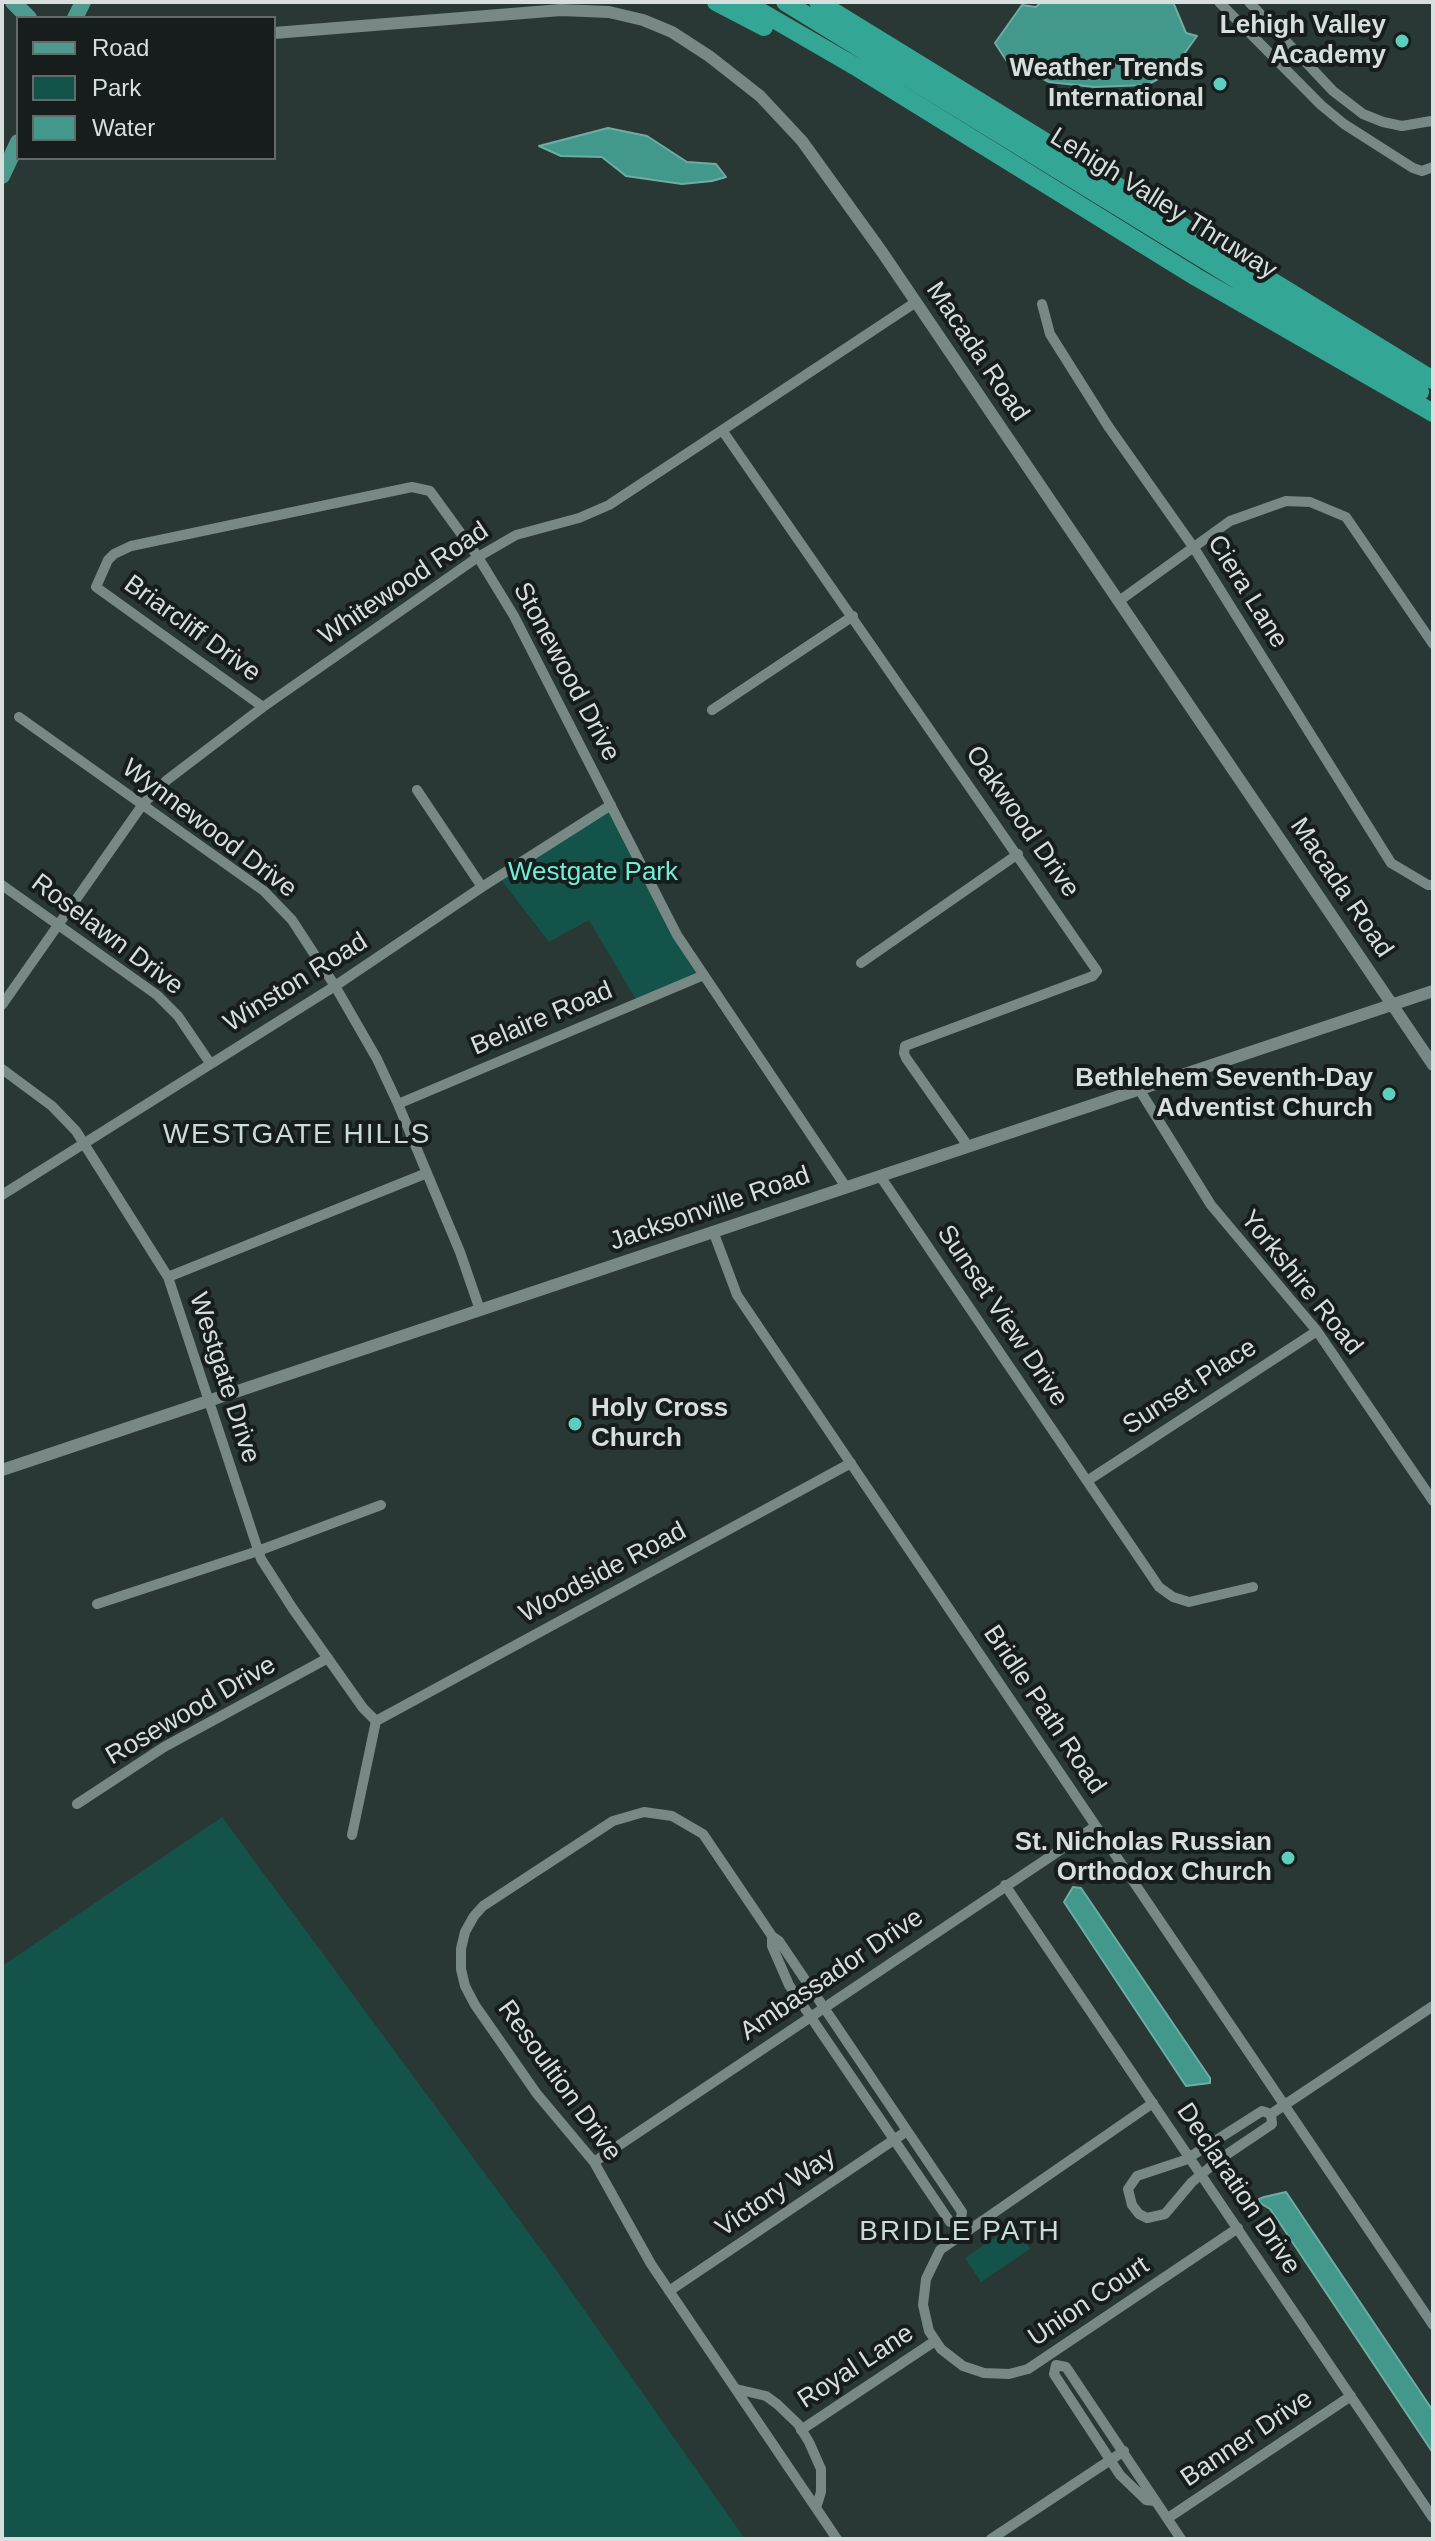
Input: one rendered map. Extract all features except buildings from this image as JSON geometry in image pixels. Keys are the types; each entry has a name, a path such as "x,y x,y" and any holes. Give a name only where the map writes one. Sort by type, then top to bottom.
{"highway":[{"path":"716,2 943,121"},
{"path":"744,2 1196,277 1433,413"},
{"name":"Lehigh Valley Thruway","path":"785,2 1433,400"},
{"name":"Lehigh Valley Thruway","path":"818,2 1433,380"},
{"path":"829,2 868,33"}],"main road":[{"path":"2,176 16,146"}],"street":[{"path":"1219,2 1321,105 1344,124 1413,168 1422,171 1433,167"},
{"path":"1249,2 1333,91 1363,114 1402,126 1433,122"},
{"name":"Macada Road","path":"276,33 561,10 609,12 657,25 709,56 774,109 818,162 916,302 1433,1065"},
{"name":"Whitewood Road","path":"2,1005 143,804 167,780 263,707 478,557 516,535 595,513 916,302"},
{"name":"Ciera Lane","path":"1042,304 1050,334 1108,426 1194,548 1391,863 1433,885"},
{"name":"Oakwood Drive","path":"722,430 1097,971 1093,976 905,1046 906,1058 968,1146"},
{"name":"Stonewood Drive","path":"96,587 108,560 131,546 412,487 422,487 436,497 514,616 677,935 846,1187"},
{"path":"1119,601 1230,521 1286,501 1310,502 1346,517 1433,644"},
{"name":"Briarcliff Drive","path":"96,587 263,707"},
{"path":"712,710 853,616"},
{"name":"Wynnewood Drive","path":"19,717 274,899 292,920 377,1059 460,1252 480,1310"},
{"path":"417,790 482,887"},
{"name":"Winston Road","path":"2,1195 335,986 611,805"},
{"path":"861,963 1018,854"},
{"name":"Roselawn Drive","path":"2,885 167,1004 210,1063"},
{"name":"Belaire Road","path":"398,1104 704,975"},
{"name":"Jacksonville Road","path":"2,1470 1433,991"},
{"name":"Westgate Drive","path":"2,1069 59,1112 84,1142 168,1277 258,1551 274,1581 363,1708 376,1721"},
{"name":"Yorkshire Road","path":"1139,1089 1211,1205 1317,1331 1433,1501"},
{"path":"168,1277 427,1173"},
{"name":"Sunset View Drive","path":"880,1176 1159,1587 1173,1597 1189,1602 1253,1587"},
{"name":"Bridle Path Road","path":"713,1231 737,1295 1433,2325"},
{"name":"Sunset Place","path":"1087,1481 1317,1331"},
{"name":"Woodside Road","path":"376,1721 851,1463"},
{"path":"97,1604 258,1551 381,1505"},
{"name":"Rosewood Drive","path":"77,1804 164,1747 328,1658"},
{"path":"352,1835 376,1721"},
{"name":"Resoultion Drive","path":"772,1936 772,1946 781,1969 811,2016 950,2222 962,2227 962,2212 779,1941 772,1936 703,1834 679,1819 657,1812 638,1813 613,1821 479,1910 465,1932 461,1949 463,1978 469,1995 537,2094 594,2162 645,2255 837,2539"},
{"name":"Ambassador Drive","path":"594,2162 1096,1826"},
{"name":"Declaration Drive","path":"1005,1885 1433,2518"},
{"path":"1271,2114 1433,2006"},
{"path":"935,2341 924,2314 923,2288 940,2250 962,2227 1153,2103"},
{"path":"1262,2111 1271,2114 1272,2124 1201,2174 1169,2211 1161,2216 1143,2216 1132,2205 1128,2189 1137,2176 1190,2157 1262,2111"},
{"name":"Victory Way","path":"669,2291 907,2131"},
{"name":"Union Court","path":"935,2341 954,2361 984,2373 1024,2371 1053,2360 1238,2228"},
{"name":"Royal Lane","path":"801,2430 935,2341"},
{"path":"1053,2360 1066,2367 1181,2539"},
{"path":"1053,2360 1054,2374 1125,2481 1146,2500 1154,2501"},
{"path":"736,2389 766,2396 787,2412 801,2430 821,2469 821,2492 816,2508"},
{"name":"Banner Drive","path":"1168,2518 1351,2396"},
{"path":"991,2539 1124,2451"}],"green space":[{"name":"Westgate Park","path":"611,805 704,975 638,1003 589,920 549,942 499,877"},
{"path":"222,1817 559,2274 745,2539 2,2539 2,1966"},
{"path":"1014,2224 1030,2249 981,2282 965,2258"}],"water":[{"path":"1041,2 1173,2 1186,33 1197,36 1171,72 1147,85 1094,87 1049,82 1006,60 995,43 1022,5 1036,7"},
{"path":"608,128 647,136 687,162 716,164 726,177 682,184 626,176 602,157 561,156 539,146"},
{"path":"1073,1887 1081,1888 1210,2078 1210,2083 1186,2086 1064,1902"},
{"path":"1286,2192 1433,2411 1433,2453 1277,2219 1270,2209 1260,2203 1259,2199"}],"place":[{"name":"Lehigh Valley Academy","path":"1402,41"},
{"name":"Weather Trends International","path":"1220,84"},
{"name":"Bethlehem Seventh-Day Adventist Church","path":"1389,1094"},
{"name":"Holy Cross Church","path":"575,1424"},
{"name":"St. Nicholas Russian Orthodox Church","path":"1288,1858"}],"district":[{"name":"WESTGATE HILLS","path":"297,1135"},
{"name":"BRIDLE PATH","path":"960,2232"}]}
